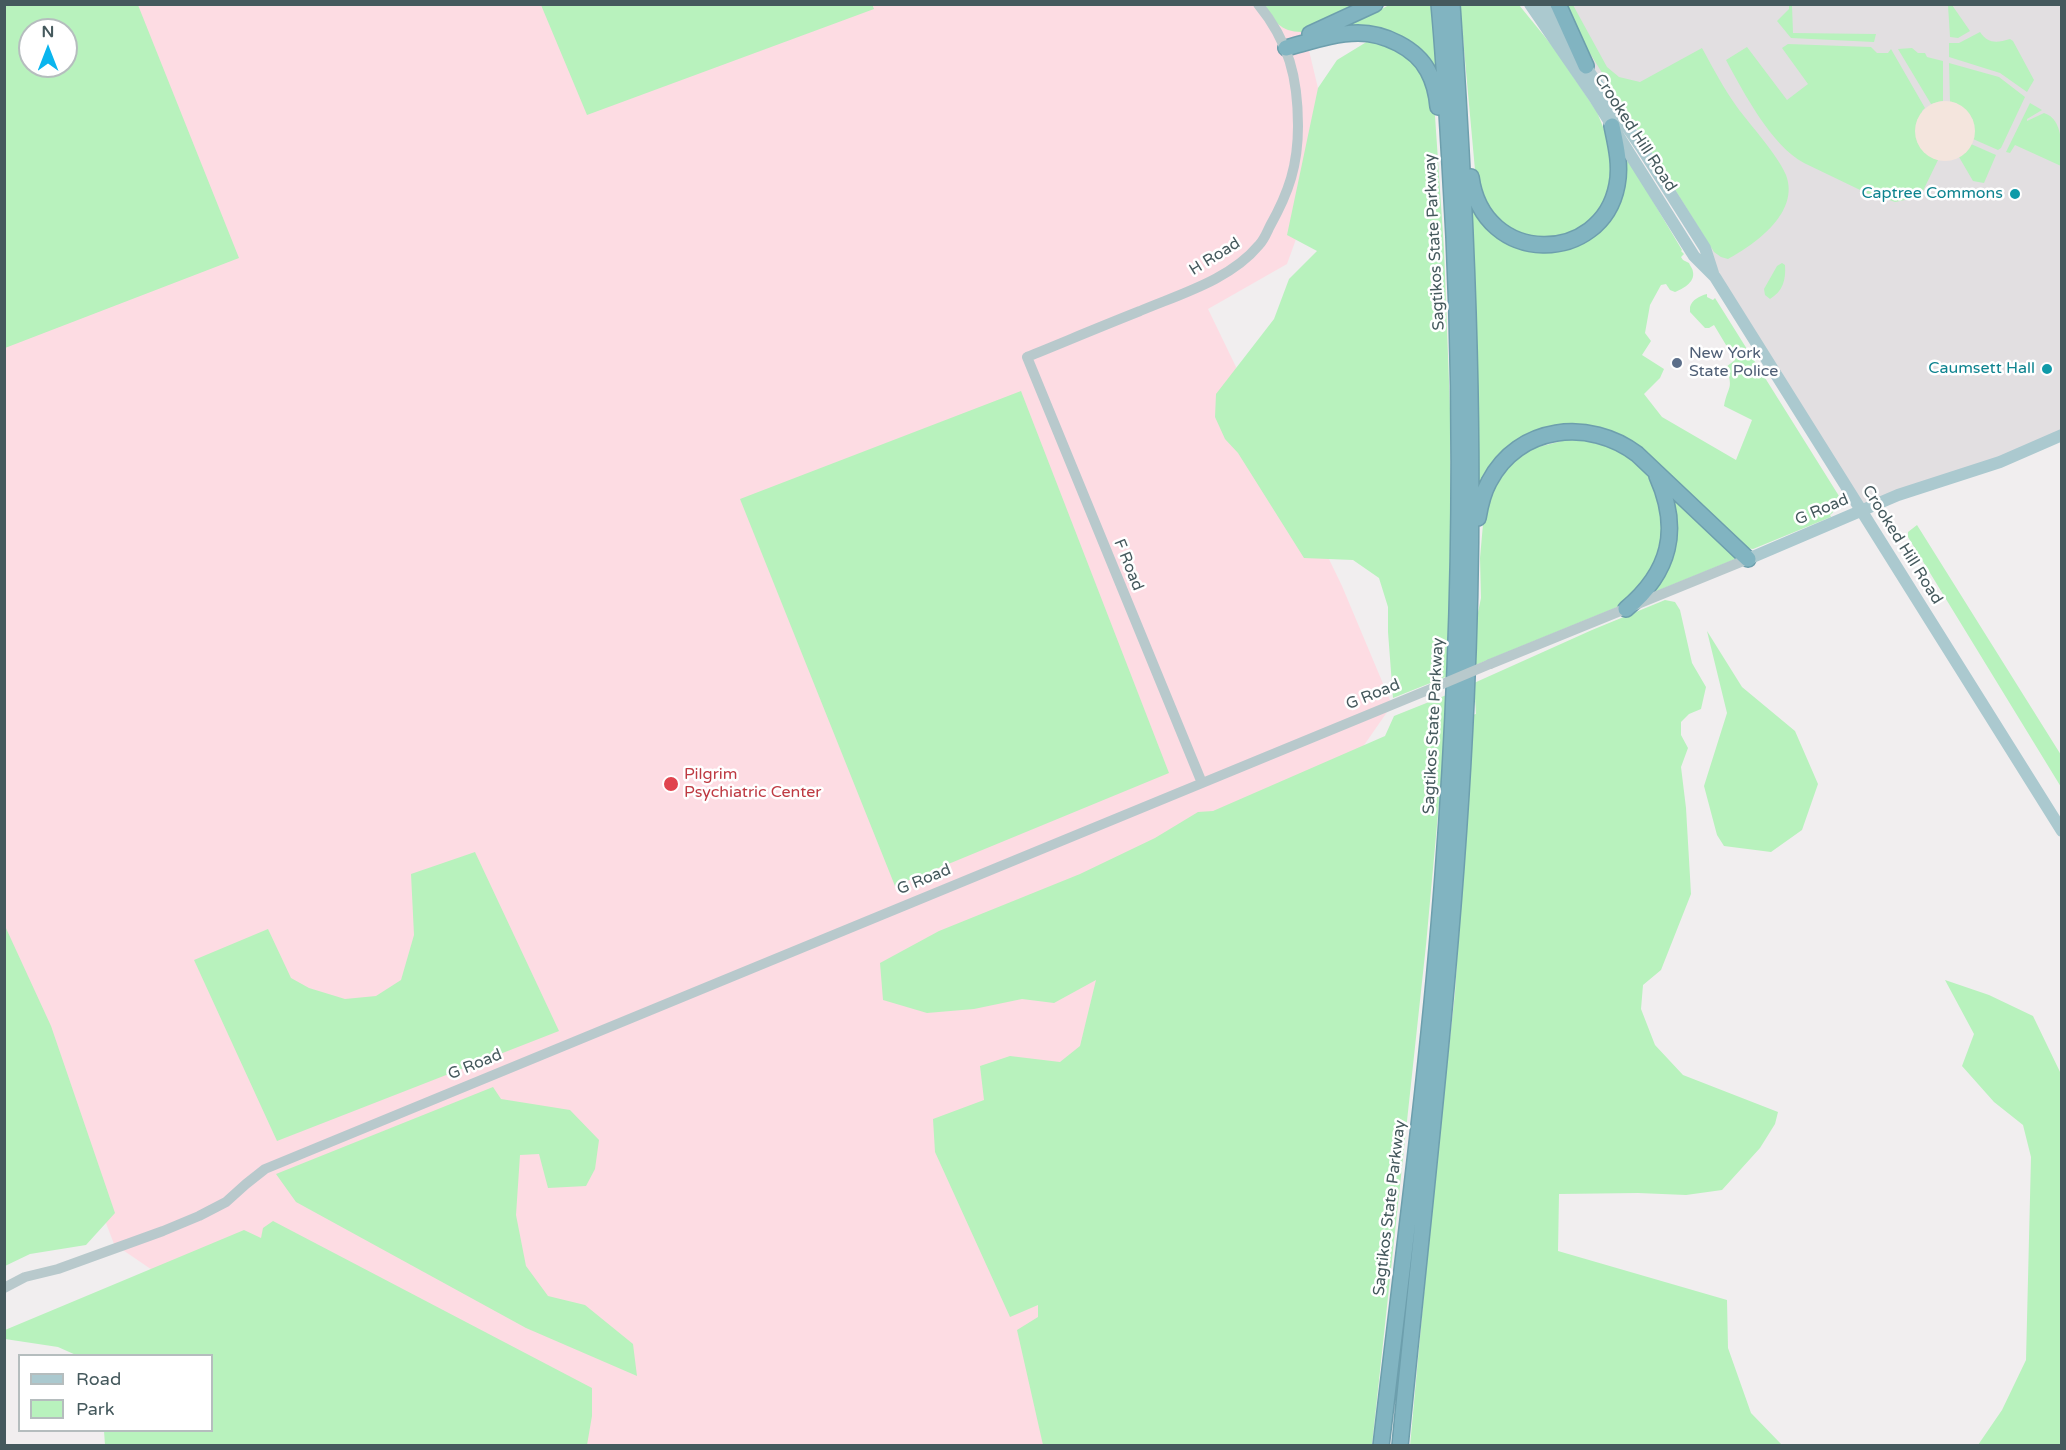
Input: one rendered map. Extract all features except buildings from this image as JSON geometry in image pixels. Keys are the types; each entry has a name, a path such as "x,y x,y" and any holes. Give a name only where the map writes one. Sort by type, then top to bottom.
{"highway":[{"path":"1286,48 1312,33 1376,4"},
{"name":"Sagtikos State Parkway","path":"1381,1446 1436,956 1450,780 1456,648 1459,395 1454,226 1439,4"},
{"name":"Sagtikos State Parkway","path":"1400,1446 1459,832 1467,697 1472,454 1469,302 1452,4"},
{"path":"1558,4 1586,66"},
{"path":"1286,48 1339,34 1375,34 1405,48 1418,58 1428,70 1438,102 1454,226"},
{"path":"1459,103 1470,159 1473,191 1480,208 1499,230 1527,243 1550,245 1571,240 1591,228 1605,213 1614,196 1618,177 1618,158 1612,126"},
{"path":"1471,556 1482,500 1489,480 1509,456 1529,442 1553,433 1581,432 1607,437 1628,447 1748,559"},
{"path":"1626,609 1648,588 1660,570 1668,549 1670,529 1668,507 1655,471"}],"main road":[{"name":"Crooked Hill Road","path":"1530,4 1612,126 1694,256 1715,277 2061,831"},
{"name":"Crooked Hill Road","path":"1542,4 1641,147 1705,248 1715,277"},
{"name":"G Road","path":"1748,559 1914,489 2008,459 2061,435"}],"street":[{"name":"H Road","path":"1027,357 1198,287 1243,261 1260,245 1282,206 1291,184 1298,142 1294,73 1286,48 1275,26 1257,4"},
{"name":"F Road","path":"1027,357 1202,783"},
{"name":"G Road","path":"4,1288 26,1277 58,1269 199,1216 226,1202 266,1169 1748,559"}],"shaded area":[{"name":"Pilgrim Psychiatric Center","path":"5,5 1293,5 1301,17 1322,105 1312,195 1287,264 1208,309 1342,586 1392,705 1282,863 1094,1445 409,1445 114,1244 5,959"},
{"path":"1560,5 2061,5 2061,432 1863,510 1628,135"}],"green space":[{"path":"5,4 138,5 239,258 5,348"},
{"path":"872,4 874,9 587,115 541,5"},
{"path":"1261,5 1370,5 1302,32 1283,27"},
{"path":"1389,5 1431,5 1440,85 1418,48 1324,34"},
{"path":"1460,5 1519,5 1554,48 1597,112 1607,137 1613,169 1609,198 1592,222 1568,237 1537,241 1510,232 1487,210 1476,181"},
{"path":"1564,5 1573,5 1607,67 1619,77 1640,82 1702,48 1732,100 1770,149 1786,175 1789,189 1787,202 1781,214 1773,225 1751,245 1728,259 1714,252 1586,47"},
{"path":"1789,5 1792,5 1793,33 1876,34 1874,42 1791,38 1777,21 1789,9"},
{"path":"1948,5 1952,5 1970,31 1958,38 1950,37"},
{"path":"1980,32 1990,41 2010,39 2013,41 2034,80 2027,92 2000,73 1949,57 1949,43 1959,43"},
{"path":"1373,38 1407,53 1430,84 1435,116 1444,249 1450,408 1451,559 1448,676 1393,698 1388,607 1379,578 1353,560 1304,558 1238,453 1225,439 1215,417 1216,394 1274,319 1289,279 1317,251 1287,235 1318,88 1337,60"},
{"path":"1788,44 1871,47 1877,53 1888,53 1891,49 1925,108 1922,111 1933,158 1938,160 1920,197 1895,202 1884,198 1883,201 1804,163 1780,144 1759,117 1726,60 1747,47 1787,100 1808,84 1782,48"},
{"path":"1912,48 1918,53 1925,53 1927,57 1943,61 1943,101 1931,104 1898,49"},
{"path":"1949,63 1999,77 2025,97 1998,150 1973,139 1974,134 1956,103 1950,102"},
{"path":"2030,103 2042,110 2027,121 2044,113 2051,116 2058,128 2062,152 2061,166 2015,145 2010,153 2006,152"},
{"path":"1971,144 1996,155 1984,183 1973,181 1959,157"},
{"path":"1626,156 1682,250 1684,254 1681,257 1689,263 1693,270 1690,282 1675,292 1670,290 1666,284 1661,285 1650,305 1645,333 1651,341 1642,355 1664,369 1660,378 1644,394 1662,417 1736,460 1752,420 1724,406 1730,384 1726,367 1735,360 1714,325 1705,328 1690,312 1694,300 1699,297 1707,294 1707,297 1713,300 1715,298 1839,496 1837,508 1830,515 1831,517 1753,549 1746,548 1620,438 1550,430 1479,487 1470,202 1473,200 1491,230 1507,243 1533,251 1561,249 1575,245 1599,230 1608,220 1615,200 1622,157"},
{"path":"1782,263 1785,265 1783,285 1770,299 1765,295 1764,289 1777,266"},
{"path":"1021,391 1169,773 895,886 740,499"},
{"path":"1574,438 1617,449 1649,475 1664,512 1664,544 1636,596 1615,608 1473,666 1475,627 1481,598 1480,558 1484,513 1494,483 1526,450"},
{"path":"1670,495 1738,558 1652,593"},
{"path":"1917,525 2061,755 2061,787 1908,537 1908,532"},
{"path":"1665,600 1675,602 1680,610 1692,663 1706,687 1701,709 1689,714 1681,722 1681,735 1688,748 1681,767 1691,894 1661,970 1643,985 1641,1009 1655,1045 1683,1075 1778,1112 1775,1124 1760,1148 1722,1190 1686,1195 1559,1194 1558,1251 1727,1300 1728,1348 1751,1413 1782,1445 1410,1446 1435,1173 1455,993 1472,715 1476,714 1474,683"},
{"path":"1707,631 1742,687 1795,731 1818,784 1802,830 1771,852 1724,846 1717,835 1704,786 1727,713"},
{"path":"1449,694 1426,945 1372,1445 1043,1445 1017,1330 1038,1317 1038,1305 1010,1317 935,1152 933,1119 984,1100 980,1066 1010,1056 1060,1062 1080,1046 1096,980 1054,1003 1022,999 974,1009 927,1013 883,1000 880,963 939,931 1080,874 1155,838 1198,812 1213,811 1385,736 1394,716"},
{"path":"475,852 559,1031 277,1141 194,960 268,929 291,978 309,988 345,999 376,996 401,980 414,935 411,874"},
{"path":"5,926 51,1026 115,1213 86,1245 30,1254 5,1266"},
{"path":"1945,980 1989,995 2033,1016 2061,1074 2061,1445 1978,1445 2002,1410 2026,1360 2031,1157 2023,1125 1994,1102 1962,1066 1974,1034"},
{"path":"493,1087 501,1099 570,1110 599,1140 595,1169 586,1186 548,1188 539,1154 520,1155 516,1215 526,1266 548,1296 585,1305 633,1344 637,1376 526,1328 296,1202 276,1174"},
{"path":"273,1221 592,1388 592,1416 587,1445 105,1445 104,1432 213,1432 213,1354 74,1354 58,1347 5,1339 5,1330 244,1230 261,1238 263,1228"}],"sand":[{"path":"1945,101 1966,110 1975,131 1966,152 1945,161 1924,152 1915,131 1924,110"}],"place":[{"name":"Captree Commons","path":"2015,194"},
{"name":"New York State Police","path":"1677,363"},
{"name":"Caumsett Hall","path":"2047,369"},
{"name":"Pilgrim Psychiatric Center","path":"671,784"}]}
